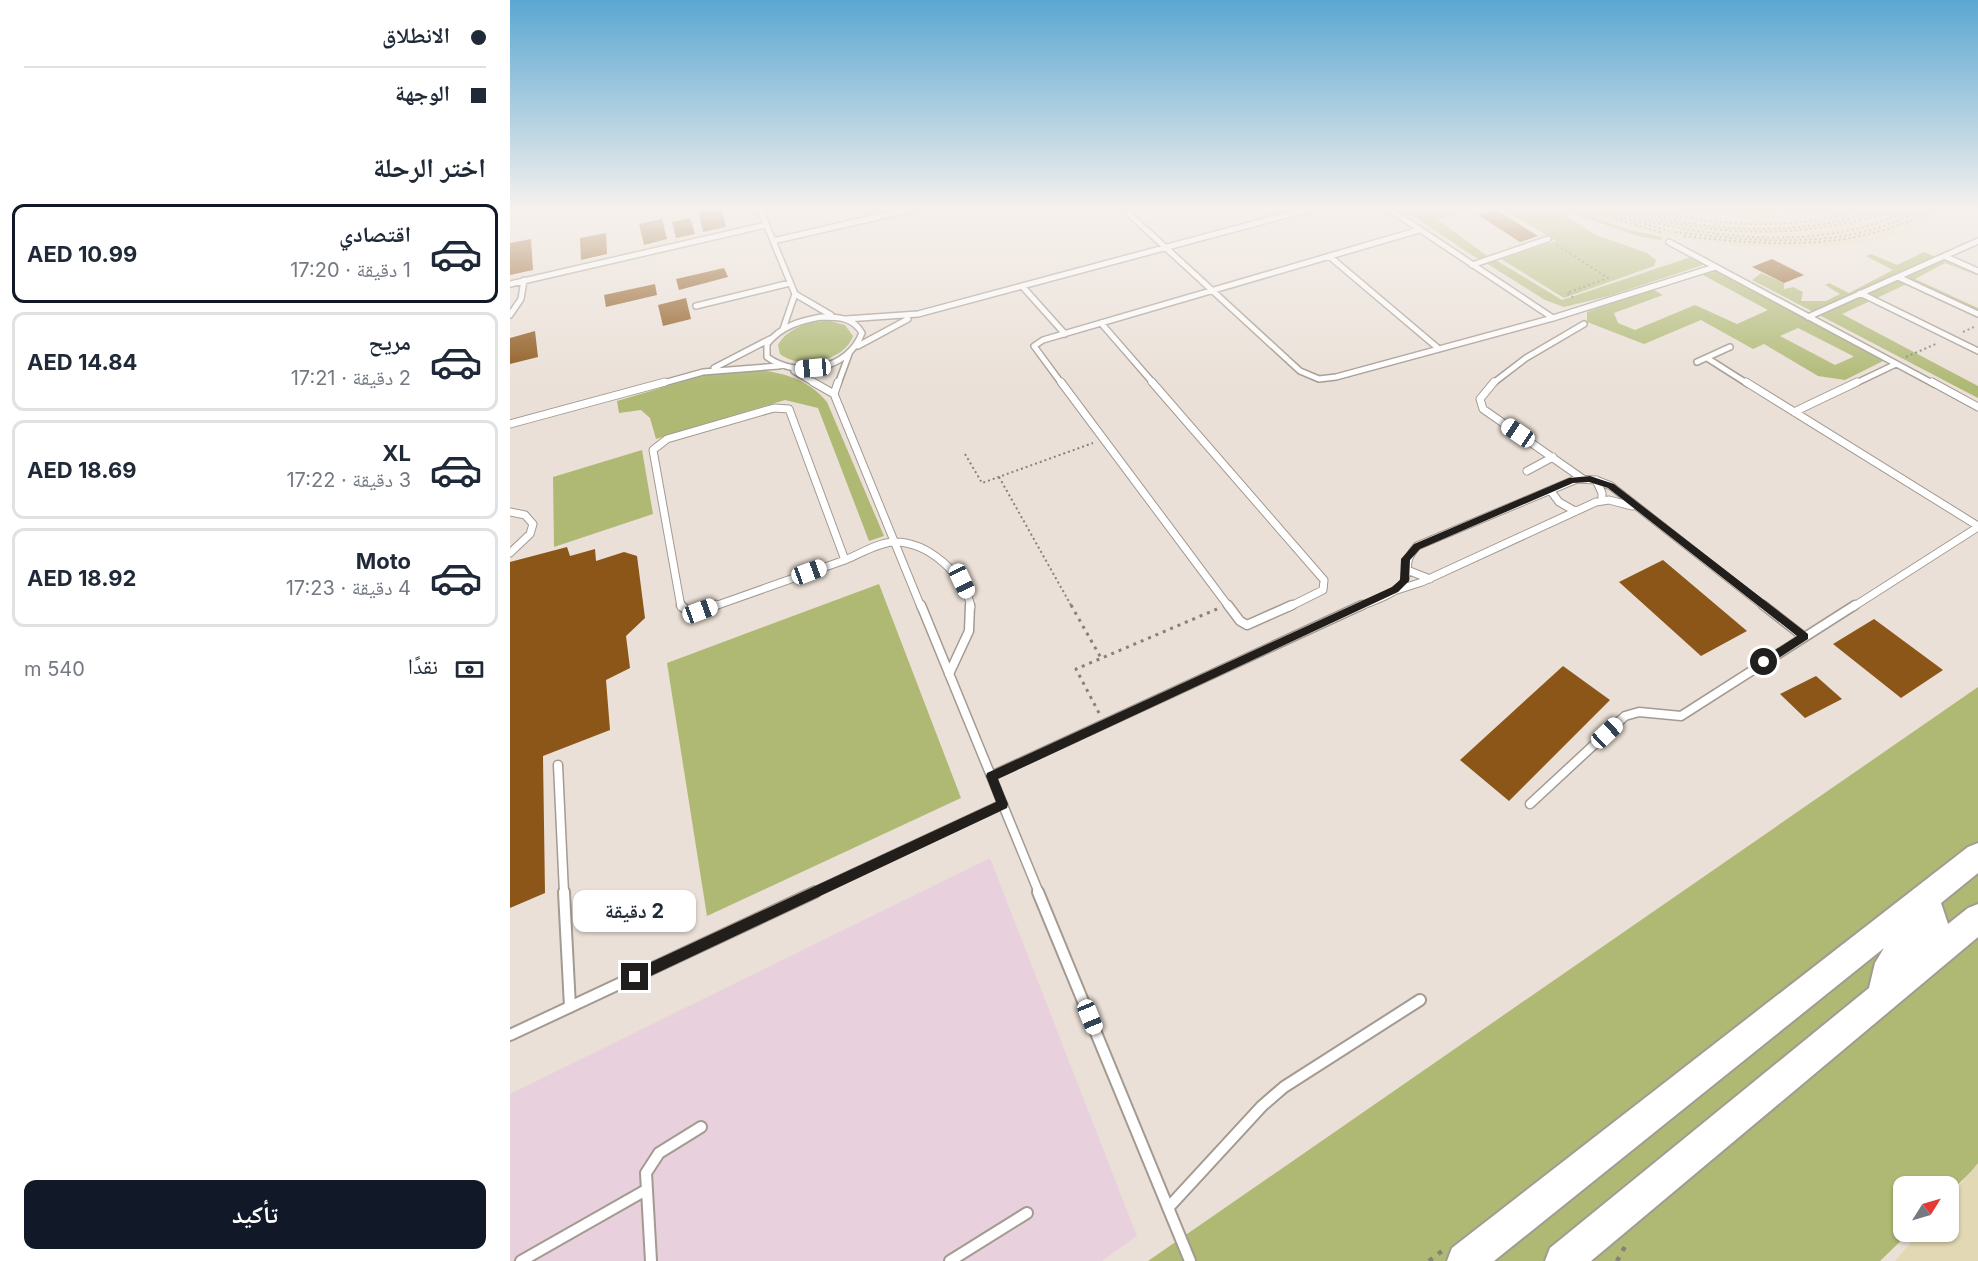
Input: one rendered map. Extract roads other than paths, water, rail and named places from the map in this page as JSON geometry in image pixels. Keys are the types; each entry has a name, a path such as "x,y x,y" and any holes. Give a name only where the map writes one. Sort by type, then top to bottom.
{"street":[{"path":"1465,1261 1978,856"},
{"path":"1882,998 1890,963 1934,923 1931,913 1920,902"},
{"path":"1563,1261 1978,918"}],"lane":[{"path":"510,284 577,268"},
{"path":"784,268 795,294 834,317"},
{"path":"846,319 918,314 1090,268"},
{"path":"1186,268 1300,371 1313,378 1331,378 1553,318 1712,268"},
{"path":"1101,323 1326,584 1320,592 1251,624 1240,621 1034,349 1039,342 1101,323 1289,268"},
{"path":"1343,268 1439,349"},
{"path":"1476,268 1553,318"},
{"path":"1717,268 1978,407"},
{"path":"1808,317 1918,268"},
{"path":"1898,277 1978,314"},
{"path":"510,315 521,299 524,280"},
{"path":"696,306 790,283"},
{"path":"1022,286 1065,334"},
{"path":"1860,293 1978,351"},
{"path":"783,329 795,294"},
{"path":"510,424 704,372 779,366 788,368 820,366 849,354 857,347 918,314"},
{"path":"704,372 771,338 783,329 808,319 834,317 854,322 862,333 857,347"},
{"path":"1584,324 1517,366 1485,390 1479,399 1483,409 1583,478 1611,486 1634,507 1804,637"},
{"path":"771,338 767,344 767,357 779,366"},
{"path":"1697,362 1730,347"},
{"path":"834,394 849,354"},
{"path":"1530,804 1625,716 1636,712 1668,717 1681,716 1978,527 1707,358"},
{"path":"1794,412 1896,364"},
{"path":"788,368 834,394 1190,1261"},
{"path":"845,560 789,409 774,408 688,433 663,441 653,450 681,608 690,612 700,611 845,560 894,542 934,557 949,567 962,581 970,598 973,617 970,636 949,674"},
{"path":"1527,471 1553,457"},
{"path":"1395,590 1405,581 1406,559 1417,546 1583,478"},
{"path":"1596,480 1602,493 1602,501"},
{"path":"1550,490 1559,502 1575,511"},
{"path":"991,776 1395,590 1430,579 1575,511 1602,501 1617,501 1634,507"},
{"path":"510,512 525,515 532,524 530,534 510,553"},
{"path":"1407,570 1430,579"},
{"path":"558,765 570,1007"},
{"path":"510,1035 1003,804"},
{"path":"1168,1208 1262,1106 1284,1087 1420,1000"},
{"path":"651,1261 646,1173 659,1153 701,1127"},
{"path":"521,1261 646,1190"},
{"path":"950,1261 1027,1213"}]}
